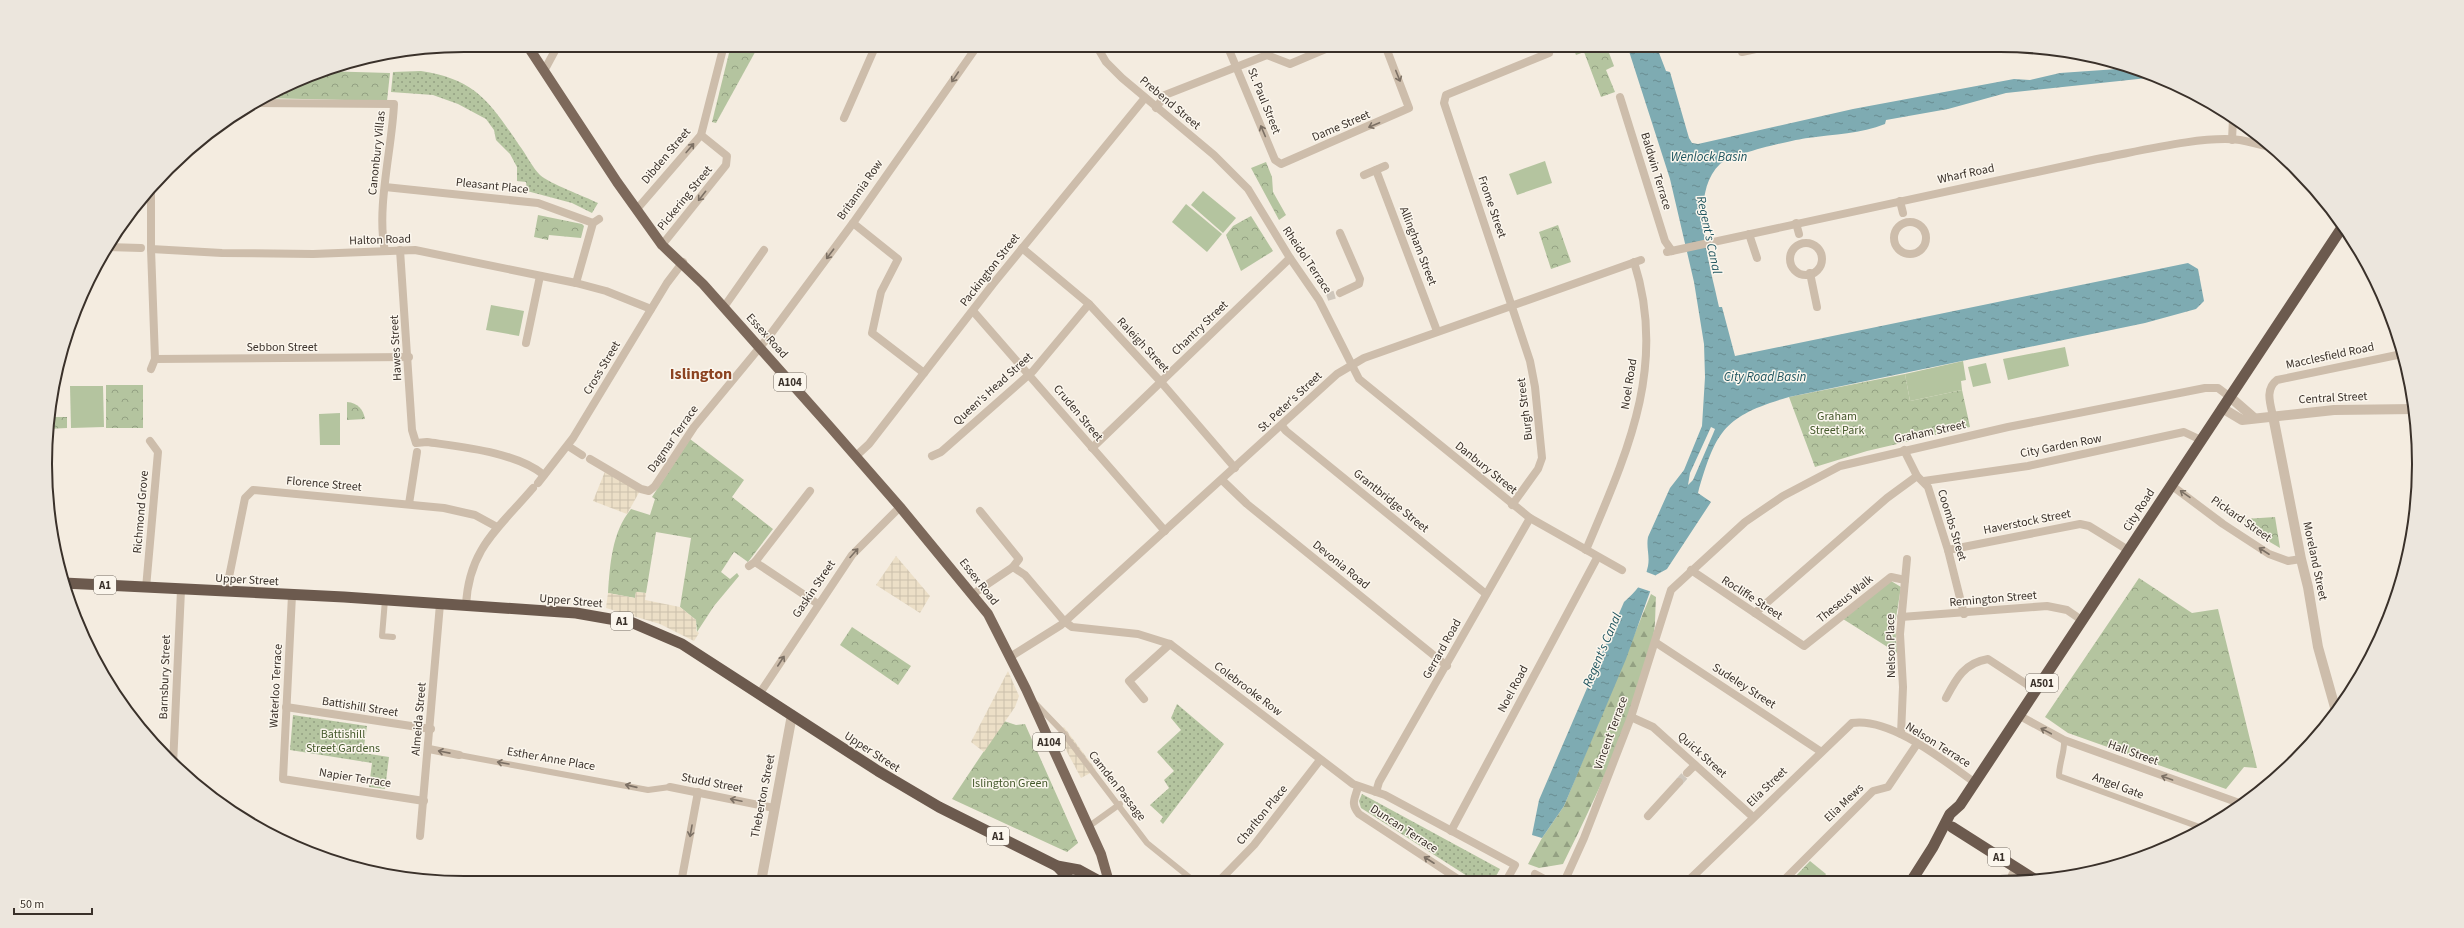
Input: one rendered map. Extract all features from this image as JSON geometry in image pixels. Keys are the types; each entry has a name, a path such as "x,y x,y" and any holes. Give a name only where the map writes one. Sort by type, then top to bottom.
{"highway":[{"name":"City Road","path":"1915,876 1934,847 1938,834 1950,814 1958,808 1974,782 2037,691 2200,440 2340,231"},
{"name":"Upper Street","path":"70,582 181,590 385,600 594,614 634,624 682,644 760,693 878,771 939,807 1057,866 1079,870 1090,876"},
{"name":"City Road","path":"1934,847 1943,840 1952,827 1957,818 1958,808"},
{"path":"1938,834 1952,827"},
{"name":"A1","path":"1952,827 2014,872 2023,875"},
{"name":"Upper Street","path":"1057,866 1066,876"}],"main road":[{"name":"Essex Road","path":"532,52 575,122 662,245 683,262 724,307 900,507 988,614 1010,657"},
{"name":"A104","path":"1010,657 1101,854 1107,876"}],"street":[{"path":"544,71 554,52"},
{"name":"Dibden Street","path":"637,210 701,135 722,52"},
{"path":"844,118 873,52"},
{"name":"Britannia Row","path":"760,347 853,222 973,52"},
{"name":"Prebend Street","path":"1100,52 1106,62 1144,99 1235,173"},
{"name":"St. Paul Street","path":"1230,52 1274,160 1282,164"},
{"path":"1156,108 1165,95 1267,56 1290,64 1318,52"},
{"name":"Dame Street","path":"1282,164 1409,108 1389,52"},
{"name":"Frome Street","path":"1513,305 1444,103 1446,95 1549,53"},
{"name":"Baldwin Terrace","path":"1620,97 1669,251"},
{"name":"Packington Street","path":"856,456 869,444 1022,248 1144,99"},
{"name":"Canonbury Villas","path":"265,103 394,104 385,187 383,222 385,251"},
{"path":"2232,140 2233,124"},
{"name":"Pickering Street","path":"662,245 726,165 727,156 701,135"},
{"name":"Wharf Road","path":"1669,251 2098,159 2211,140 2232,140 2262,146"},
{"path":"1364,175 1386,166"},
{"name":"Allingham Street","path":"1376,170 1437,331"},
{"name":"Rheidol Terrace","path":"1235,173 1256,200 1290,258 1323,299 1348,354 1351,364"},
{"name":"Pleasant Place","path":"385,187 538,203 549,205 596,221 576,283"},
{"path":"150,369 155,359 150,249 151,196"},
{"path":"1900,201 1904,217 1923,228 1926,242 1920,252 1906,255 1895,248 1893,236 1904,217"},
{"path":"853,222 898,259 881,292 872,333 924,373"},
{"path":"1796,223 1800,239 1790,256 1792,268 1803,275 1816,272 1823,262 1819,248 1800,239"},
{"path":"1340,233 1360,279 1360,284 1340,293"},
{"path":"1749,234 1757,258"},
{"path":"114,247 141,248"},
{"name":"Raleigh Street","path":"1022,248 1089,304 1161,382 1235,468"},
{"name":"Halton Road","path":"150,249 260,254 415,250 576,283 606,291 651,309"},
{"name":"Hawes Street","path":"400,250 409,357 412,430 416,443 426,442 494,454 534,467 544,475"},
{"path":"724,307 764,250"},
{"name":"Chantry Street","path":"1092,448 1290,258"},
{"name":"St. Peter's Street","path":"1010,657 1047,635 1064,621 1282,426 1337,374 1351,364 1437,331 1638,261"},
{"name":"Noel Road","path":"1586,550 1616,481 1640,404 1646,350 1646,308 1638,261"},
{"name":"Cross Street","path":"466,606 472,569 484,544 568,446 651,309 683,262"},
{"path":"1810,273 1817,307"},
{"path":"526,343 540,276"},
{"name":"Queen's Head Street","path":"932,456 944,454 1029,375 1089,304"},
{"name":"Burgh Street","path":"1512,505 1538,469 1542,458 1534,381 1513,305"},
{"name":"Cruden Street","path":"973,311 1165,531"},
{"name":"Dagmar Terrace","path":"590,459 641,489 649,491 655,486 694,427 760,347"},
{"name":"Macclesfield Road","path":"2273,416 2269,392 2270,386 2277,380 2397,355"},
{"name":"Sebbon Street","path":"155,359 409,357"},
{"name":"Danbury Street","path":"1351,364 1359,379 1512,505 1530,518 1586,550 1597,558 1622,570"},
{"name":"Graham Street","path":"1671,590 1745,522 1783,496 1840,466 1904,450 2205,388 2218,388 2230,397"},
{"path":"2230,397 2253,417"},
{"name":"Central Street","path":"2222,408 2236,418 2242,420 2253,417 2334,410 2408,409"},
{"name":"Moreland Street","path":"2273,416 2300,559 2308,587 2318,647 2334,705"},
{"name":"Grantbridge Street","path":"1282,426 1286,431 1486,594"},
{"name":"City Garden Row","path":"1755,613 1887,498 1920,479 2028,466 2184,432 2200,440"},
{"name":"Richmond Grove","path":"146,588 158,452 150,441"},
{"path":"568,446 582,455"},
{"name":"Coombs Street","path":"1904,450 1920,479 1928,487 1948,550 1964,614"},
{"path":"409,504 417,452"},
{"name":"Devonia Road","path":"1222,480 1248,504 1447,666"},
{"name":"Pickard Street","path":"2172,485 2223,524 2275,557 2288,560 2300,559"},
{"name":"Florence Street","path":"226,592 245,498 250,491 259,490 409,504 467,512 497,527"},
{"path":"810,491 752,564 818,604"},
{"name":"Gaskin Street","path":"760,693 852,555 900,507"},
{"path":"973,594 1012,567 1019,558 980,511"},
{"name":"Gerrard Road","path":"1376,792 1379,782 1447,666 1486,594 1530,518"},
{"name":"Haverstock Street","path":"1948,550 2080,524 2089,526 2128,550"},
{"name":"Noel Road","path":"1451,831 1597,558"},
{"name":"Nelson Place","path":"1901,734 1903,687 1902,617 1907,559"},
{"name":"Colebrooke Row","path":"1012,567 1025,576 1064,621 1079,628 1138,634 1170,644 1320,760 1358,787 1376,792 1515,865 1509,876"},
{"name":"Rocliffe Street","path":"1691,570 1755,613 1800,646"},
{"name":"Theseus Walk","path":"1800,646 1809,643 1891,577 1905,580"},
{"name":"Barnsbury Street","path":"173,755 181,590"},
{"name":"Vincent Terrace","path":"1567,876 1584,838 1631,717 1671,590"},
{"name":"Waterloo Terrace","path":"283,779 292,595"},
{"path":"385,600 382,636 393,637"},
{"name":"Almeida Street","path":"420,836 431,729 440,604"},
{"name":"Remington Street","path":"1902,617 1964,614 2047,606 2067,610 2083,620"},
{"name":"Sudeley Street","path":"1655,642 1820,751"},
{"path":"1144,699 1129,681 1170,644"},
{"path":"1946,698 1963,670 1979,661 1988,660 2037,691"},
{"name":"Camden Passage","path":"1029,697 1061,730 1120,804 1147,843 1188,876"},
{"name":"Battishill Street","path":"286,707 431,729"},
{"name":"Theberton Street","path":"762,876 792,715"},
{"name":"Hall Street","path":"2020,716 2064,740 2236,802"},
{"name":"Quick Street","path":"1631,717 1653,727 1753,817"},
{"name":"Nelson Terrace","path":"1865,721 1901,734 1974,782"},
{"name":"Elia Street","path":"1693,876 1820,751 1852,723 1865,721"},
{"name":"Angel Gate","path":"2064,740 2065,747 2059,764 2059,776 2197,826"},
{"name":"Elia Mews","path":"1788,876 1873,791 1888,787 1917,744"},
{"name":"Esther Anne Place","path":"429,749 648,790 670,787"},
{"name":"Charlton Place","path":"1224,876 1254,845 1320,760"},
{"path":"1687,772 1695,765"},
{"name":"Napier Terrace","path":"283,779 424,801"},
{"path":"1648,816 1679,782"},
{"name":"Studd Street","path":"670,787 774,808"},
{"name":"Duncan Terrace","path":"1358,787 1353,800 1354,808 1359,814 1453,876"},
{"path":"682,876 698,792"},
{"path":"1088,827 1120,804"},
{"path":"1535,874 1539,876"}],"green space":[{"path":"729,52 755,52 716,123 712,122"},
{"path":"1575,52 1584,52 1576,55"},
{"path":"1584,52 1609,52 1614,66 1606,70 1615,92 1601,97"},
{"path":"421,71 455,80 479,95 499,116 540,175 559,186 598,203 592,213 572,203 527,191 526,182 517,181 517,167 510,154 496,140 494,130 486,119 458,104 433,95 391,92 393,72"},
{"path":"340,72 390,73 387,101 274,98 306,83"},
{"path":"1545,161 1552,183 1517,195 1509,174"},
{"path":"1266,162 1272,177 1273,192 1286,215 1279,220 1251,168"},
{"path":"1203,191 1236,218 1223,233 1191,205"},
{"path":"1186,204 1222,234 1207,252 1172,222"},
{"path":"538,215 582,224 584,226 581,238 549,235 548,240 534,237"},
{"path":"1251,216 1273,251 1241,271 1226,235 1233,226"},
{"path":"1558,225 1571,262 1551,269 1539,232"},
{"path":"491,305 524,311 519,336 486,330"},
{"path":"2065,347 2069,366 2008,380 2003,359"},
{"path":"1963,361 1966,380 1961,381 1962,390 1910,401 1905,374"},
{"path":"1986,363 1991,383 1973,387 1968,367"},
{"name":"Graham Street Park","path":"1905,374 1910,401 1962,390 1970,427 1867,451 1815,467 1789,397"},
{"path":"106,385 143,385 143,428 106,428"},
{"path":"70,386 103,386 104,427 71,428"},
{"path":"347,402 357,405 363,412 365,419 347,420"},
{"path":"340,413 340,445 320,445 319,414"},
{"path":"55,417 67,417 67,428 54,429"},
{"path":"690,439 744,480 732,497 773,529 748,562 734,552 721,572 730,579 737,573 739,576 714,606 697,632 696,620 680,607 691,538 656,532 646,593 636,592 635,598 608,593 613,549 625,518 631,509 650,515 655,499 652,497"},
{"path":"2275,517 2280,548 2246,528 2245,519"},
{"path":"2139,578 2192,613 2218,609 2257,768 2244,767 2226,789 2068,733 2045,717"},
{"path":"1891,581 1901,587 1895,624 1897,653 1843,619"},
{"path":"1651,594 1656,597 1655,622 1653,637 1645,667 1626,725 1590,809 1563,864 1539,868 1528,864 1542,838 1564,806"},
{"path":"852,627 911,666 898,685 840,645"},
{"path":"1177,704 1224,744 1163,824 1160,821 1163,817 1150,805 1169,788 1164,780 1174,771 1157,752 1181,730 1171,718"},
{"name":"Battishill Street Gardens","path":"293,715 367,726 363,753 389,757 385,789 369,787 372,763 290,750"},
{"name":"Islington Green","path":"1004,721 1016,725 1025,724 1078,843 1067,852 952,799"},
{"path":"1362,794 1500,869 1496,876 1467,876 1361,808 1359,801"},
{"path":"1810,861 1826,874 1825,876 1796,876"}],"shaded area":[{"path":"606,469 641,489 627,514 593,501"},
{"path":"896,556 930,596 920,613 876,585"},
{"path":"636,592 646,593 645,600 680,607 696,620 696,631 699,633 694,641 660,624 606,608 608,593 635,598"},
{"name":"Islington Green","path":"1008,671 1019,696 1015,707 984,752 971,742"},
{"path":"1064,727 1096,770 1081,778 1057,733"}],"water":[{"path":"1629,52 1659,52 1666,71 1670,72 1689,138 1692,143 1698,144 1853,109 2014,79 2030,80 2060,73 2117,69 2144,78 2006,93 1948,109 1886,120 1885,124 1866,130 1776,144 1736,156 1720,164 1710,178 1705,194 1703,213 1704,233 1719,307 1722,307 1735,356 2188,263 2198,269 2204,301 2196,309 2145,323 1789,397 1750,411 1736,419 1726,428 1718,440 1704,472 1698,493 1711,502 1667,569 1656,575 1626,659 1564,806 1542,838 1532,835 1539,800 1624,602 1636,590 1645,577 1648,562 1648,537 1670,488 1684,470 1702,426 1705,377 1704,344 1694,282 1670,179","holes":["1711,427 1715,429 1693,480 1688,485 1690,473"]}],"pier":[{"path":"1644,571 1657,576 1652,592 1637,587"}],"tunnel":[{"path":"1327,297 1340,293"},
{"path":"1679,782 1687,773"}],"district":[{"name":"Islington","path":"701,374"}],"water label":[{"name":"Wenlock Basin","path":"1709,157"},
{"name":"Regent's Canal","path":"1709,235"},
{"name":"City Road Basin","path":"1765,377"},
{"name":"Regent's Canal","path":"1602,650"}]}
